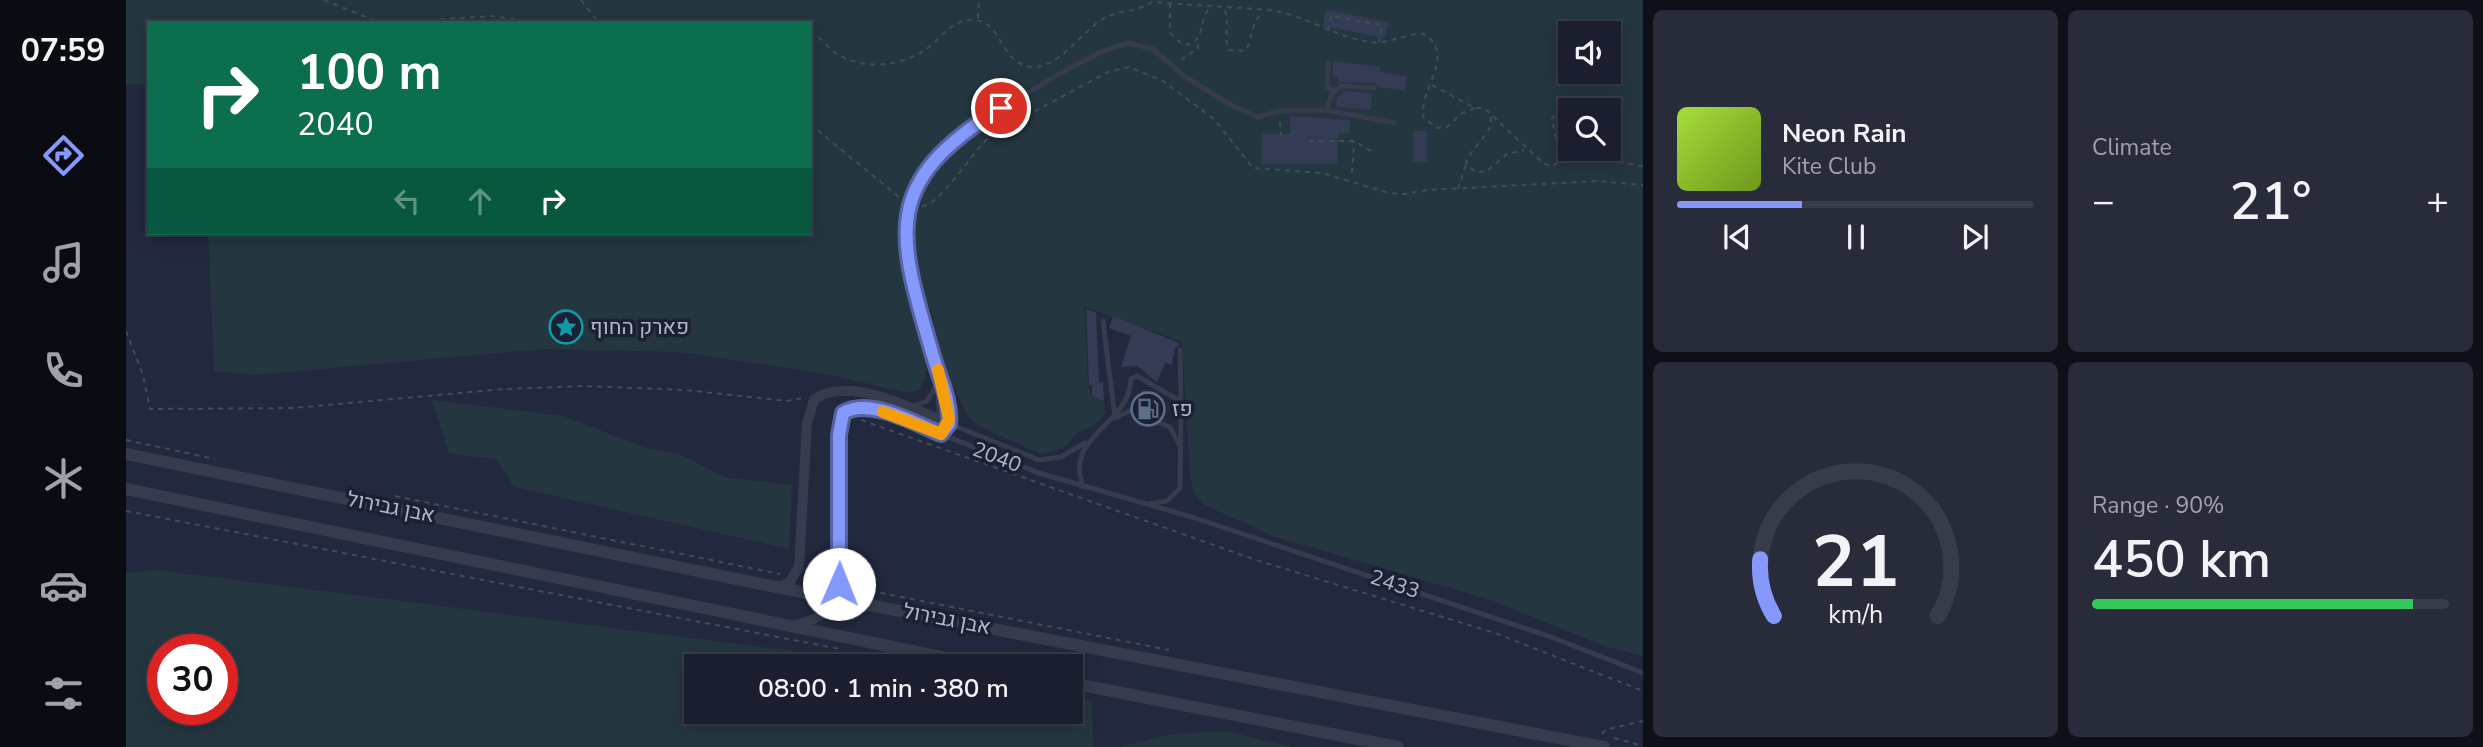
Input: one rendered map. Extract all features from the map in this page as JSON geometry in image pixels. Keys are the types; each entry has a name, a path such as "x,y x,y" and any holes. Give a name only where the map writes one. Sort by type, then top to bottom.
{"street":[{"name":"2040","path":"795,577 800,555 807,423 814,400 824,394 853,391 908,406 944,422"},
{"name":"2040","path":"839,421 849,410 872,409 941,434"},
{"path":"790,626 824,612 837,598 839,421"},
{"name":"אבן גבירול","path":"126,454 776,587 1600,746"},
{"name":"אבן גבירול","path":"126,489 927,654"},
{"path":"776,587 795,577"},
{"path":"1083,685 1398,747"}],"lane":[{"path":"941,434 946,396 935,363 904,233 919,181 962,132 1066,70 1103,51 1128,43 1153,49 1233,106 1258,117 1279,111 1326,110 1394,123"},
{"path":"1328,63 1327,87 1334,91"},
{"path":"1326,110 1334,91 1342,86 1374,88"},
{"path":"1103,321 1115,418"},
{"path":"1143,504 1160,503 1177,493 1181,482 1180,350"},
{"path":"935,363 944,422"},
{"path":"1115,418 1125,404 1134,376 1175,398 1181,406"},
{"path":"908,406 921,404 932,397 936,380"},
{"path":"1083,487 1078,466 1088,441 1115,418 1129,411 1170,428 1182,449"},
{"name":"2040","path":"944,422 1039,460 1060,457 1088,441"},
{"name":"2040","path":"941,434 1083,487 1143,504"},
{"name":"2433","path":"1143,504 1481,613 1643,673"}],"path":[{"path":"324,0 371,19 390,21"},
{"path":"581,0 597,21"},
{"path":"978,19 979,0"},
{"path":"812,34 839,55 855,61 887,64 906,61 927,50 950,26 964,20 978,19 988,23 1012,57 1023,65 1037,67 1049,63 1104,18 1139,11 1152,2 1286,12 1328,31 1379,43 1410,33 1424,34 1431,38 1436,48 1437,61 1421,109 1424,119 1431,125 1447,127 1462,113 1484,108 1525,150 1544,164 1553,166 1559,161"},
{"path":"1169,2 1170,33 1175,41 1192,45 1200,38"},
{"path":"1172,65 1198,48 1205,12 1211,6"},
{"path":"1224,7 1228,21 1225,41 1229,50 1236,52 1245,51 1252,26 1264,11"},
{"path":"414,21 491,16 527,21"},
{"path":"1328,31 1331,16 1382,25 1379,43"},
{"path":"812,126 910,206 928,206 935,201 979,145 992,134 1108,72 1129,67 1163,81 1214,119 1254,168 1322,173 1389,193 1598,181 1643,185"},
{"path":"1431,85 1475,108"},
{"path":"1279,111 1281,135"},
{"path":"1558,114 1552,118 1558,150"},
{"path":"1458,189 1469,152 1489,129 1491,116"},
{"path":"1309,141 1354,141 1371,151"},
{"path":"1352,173 1354,141"},
{"path":"1466,163 1474,172 1486,172 1507,154 1525,150"},
{"path":"1614,161 1643,166"},
{"path":"126,331 143,375 150,409 293,408 504,389 584,386 685,390 787,401 805,397"},
{"path":"839,421 846,424 855,418 1256,561 1495,633 1643,691"},
{"path":"126,440 217,459"},
{"path":"388,494 839,584"},
{"path":"126,511 492,579 845,650"},
{"path":"1600,746 1605,730 1643,722"}],"shaded area":[{"name":"פארק החוף","path":"126,0 1643,0 1643,656 1606,647 1494,601 1276,537 1206,506 1195,495 1190,478 1182,342 1085,307 1088,386 1092,396 1104,401 1105,414 1093,426 1077,433 1064,448 1040,454 975,424 965,412 942,358 930,307 915,311 925,351 926,371 919,390 907,393 827,374 679,352 544,349 256,375 214,371 208,235 812,235 812,21 147,21 147,89 143,84 126,85"},
{"path":"432,400 564,416 643,447 679,454 724,477 792,485 789,549 514,487 497,460 449,453"},
{"path":"158,570 818,654 684,654 684,724 1083,724 1083,698 1092,700 1093,747 126,747 126,573"},
{"path":"1226,731 1292,747 1120,747 1171,734"}],"building":[{"path":"1326,10 1389,22 1385,38 1323,26"},
{"path":"1333,61 1380,67 1380,72 1407,76 1405,91 1379,87 1374,83 1338,82 1338,78 1333,77"},
{"path":"1343,91 1372,93 1371,110 1336,107 1337,98"},
{"path":"1290,116 1350,120 1350,133 1338,134 1337,164 1261,164 1262,134 1290,134"},
{"path":"1413,131 1427,131 1427,162 1413,162"},
{"path":"1086,309 1096,312 1099,383 1103,382 1104,401 1092,396 1092,385 1089,385"},
{"path":"1113,316 1181,344 1175,348 1172,365 1165,363 1157,382 1137,366 1121,367 1131,336 1109,328"},
{"name":"פז","path":"1142,390 1164,399 1158,416 1135,408"}],"slow traffic":[{"path":"883,412 941,434 949,424 949,419 946,396 938,370"}],"place":[{"name":"פארק החוף","path":"566,327"},
{"name":"פז","path":"1148,409"}],"route":[{"path":"839,584 839,421 843,413 862,408 872,409 941,434 949,424 946,396 919,309 904,233 919,181 939,154 962,132 1001,108"}]}
